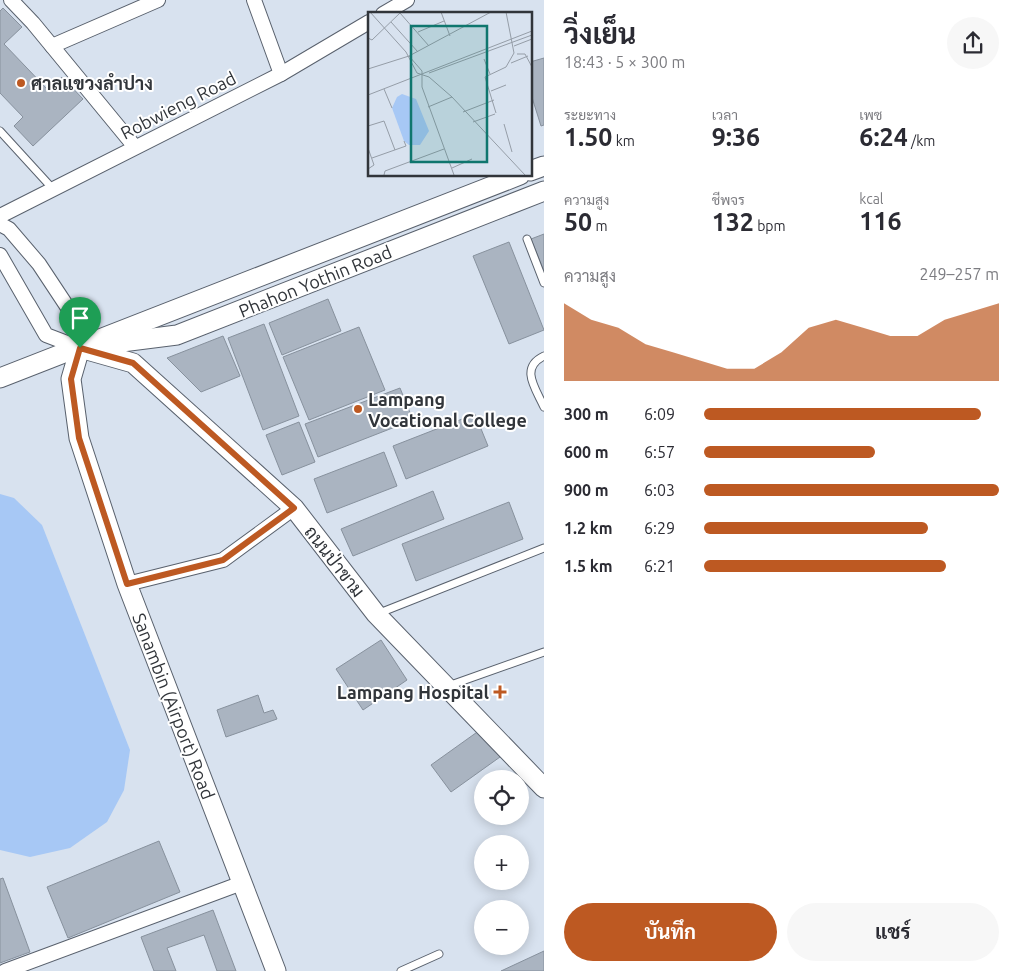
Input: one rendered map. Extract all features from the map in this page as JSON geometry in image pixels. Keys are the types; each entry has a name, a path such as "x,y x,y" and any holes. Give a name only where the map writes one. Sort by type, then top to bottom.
{"street":[{"path":"11,0 52,46 135,147"},
{"path":"52,46 158,0"},
{"path":"254,0 281,74"},
{"path":"387,12 407,0"},
{"name":"Robwieng Road","path":"0,216 281,74 368,23"},
{"path":"532,170 544,166"},
{"name":"Phahon Yothin Road","path":"0,378 517,176"},
{"path":"480,190 488,212"},
{"name":"Phahon Yothin Road","path":"80,348 178,335 544,191"},
{"path":"0,224 9,229 39,264 80,326 80,348 46,335 0,255"},
{"name":"ถนนป่าขาม","path":"80,348 133,363 294,508 376,614 544,788"},
{"name":"Sanambin (Airport) Road","path":"80,348 71,379 79,438 127,584 276,971"},
{"path":"127,584 223,560 294,508"},
{"path":"5,971 242,884"}],"lane":[{"path":"0,131 53,189"},
{"path":"527,239 544,283"},
{"path":"544,356 535,360 531,368 531,377 544,407"},
{"path":"376,614 544,548"},
{"path":"445,686 544,652"},
{"path":"401,971 439,954"}],"shaded area":[{"path":"0,494 14,498 42,525 130,750 124,790 107,822 70,848 30,857 0,850"}],"building":[{"name":"ศาลแขวงลำปาง","path":"3,8 22,27 4,44 48,90 62,77 83,99 33,146 14,126 23,117 0,93 0,11"},
{"path":"544,58 544,125 541,126 532,97 532,61"},
{"path":"544,234 544,271 531,239"},
{"path":"509,242 544,330 509,344 473,256"},
{"path":"328,299 341,331 282,355 269,323"},
{"path":"264,324 299,416 263,430 228,338"},
{"path":"359,327 385,390 309,420 283,357"},
{"path":"223,336 240,376 201,392 167,358"},
{"path":"400,388 413,420 318,457 305,424"},
{"path":"475,414 488,446 406,479 393,446"},
{"path":"299,422 315,462 282,475 266,435"},
{"path":"384,452 397,486 327,513 314,479"},
{"path":"433,491 444,519 353,556 341,529"},
{"path":"509,502 523,539 416,581 402,544"},
{"path":"381,640 407,680 363,710 336,669"},
{"path":"258,695 264,713 273,710 277,719 226,737 217,710"},
{"path":"480,730 500,757 482,770 474,770 474,776 451,792 431,765"},
{"path":"159,841 180,892 68,938 47,887"},
{"path":"3,878 30,952 0,963 0,879"},
{"path":"213,910 236,971 217,971 204,935 167,948 176,971 154,971 141,937"},
{"path":"544,951 544,971 501,971"}],"place":[{"name":"ศาลแขวงลำปาง","path":"21,83"},
{"name":"Lampang Vocational College","path":"358,409"},
{"name":"Lampang Hospital","path":"500,692"}],"route":[{"path":"80,348 133,363 294,508 223,560 127,584 79,438 71,379 80,348"}]}
